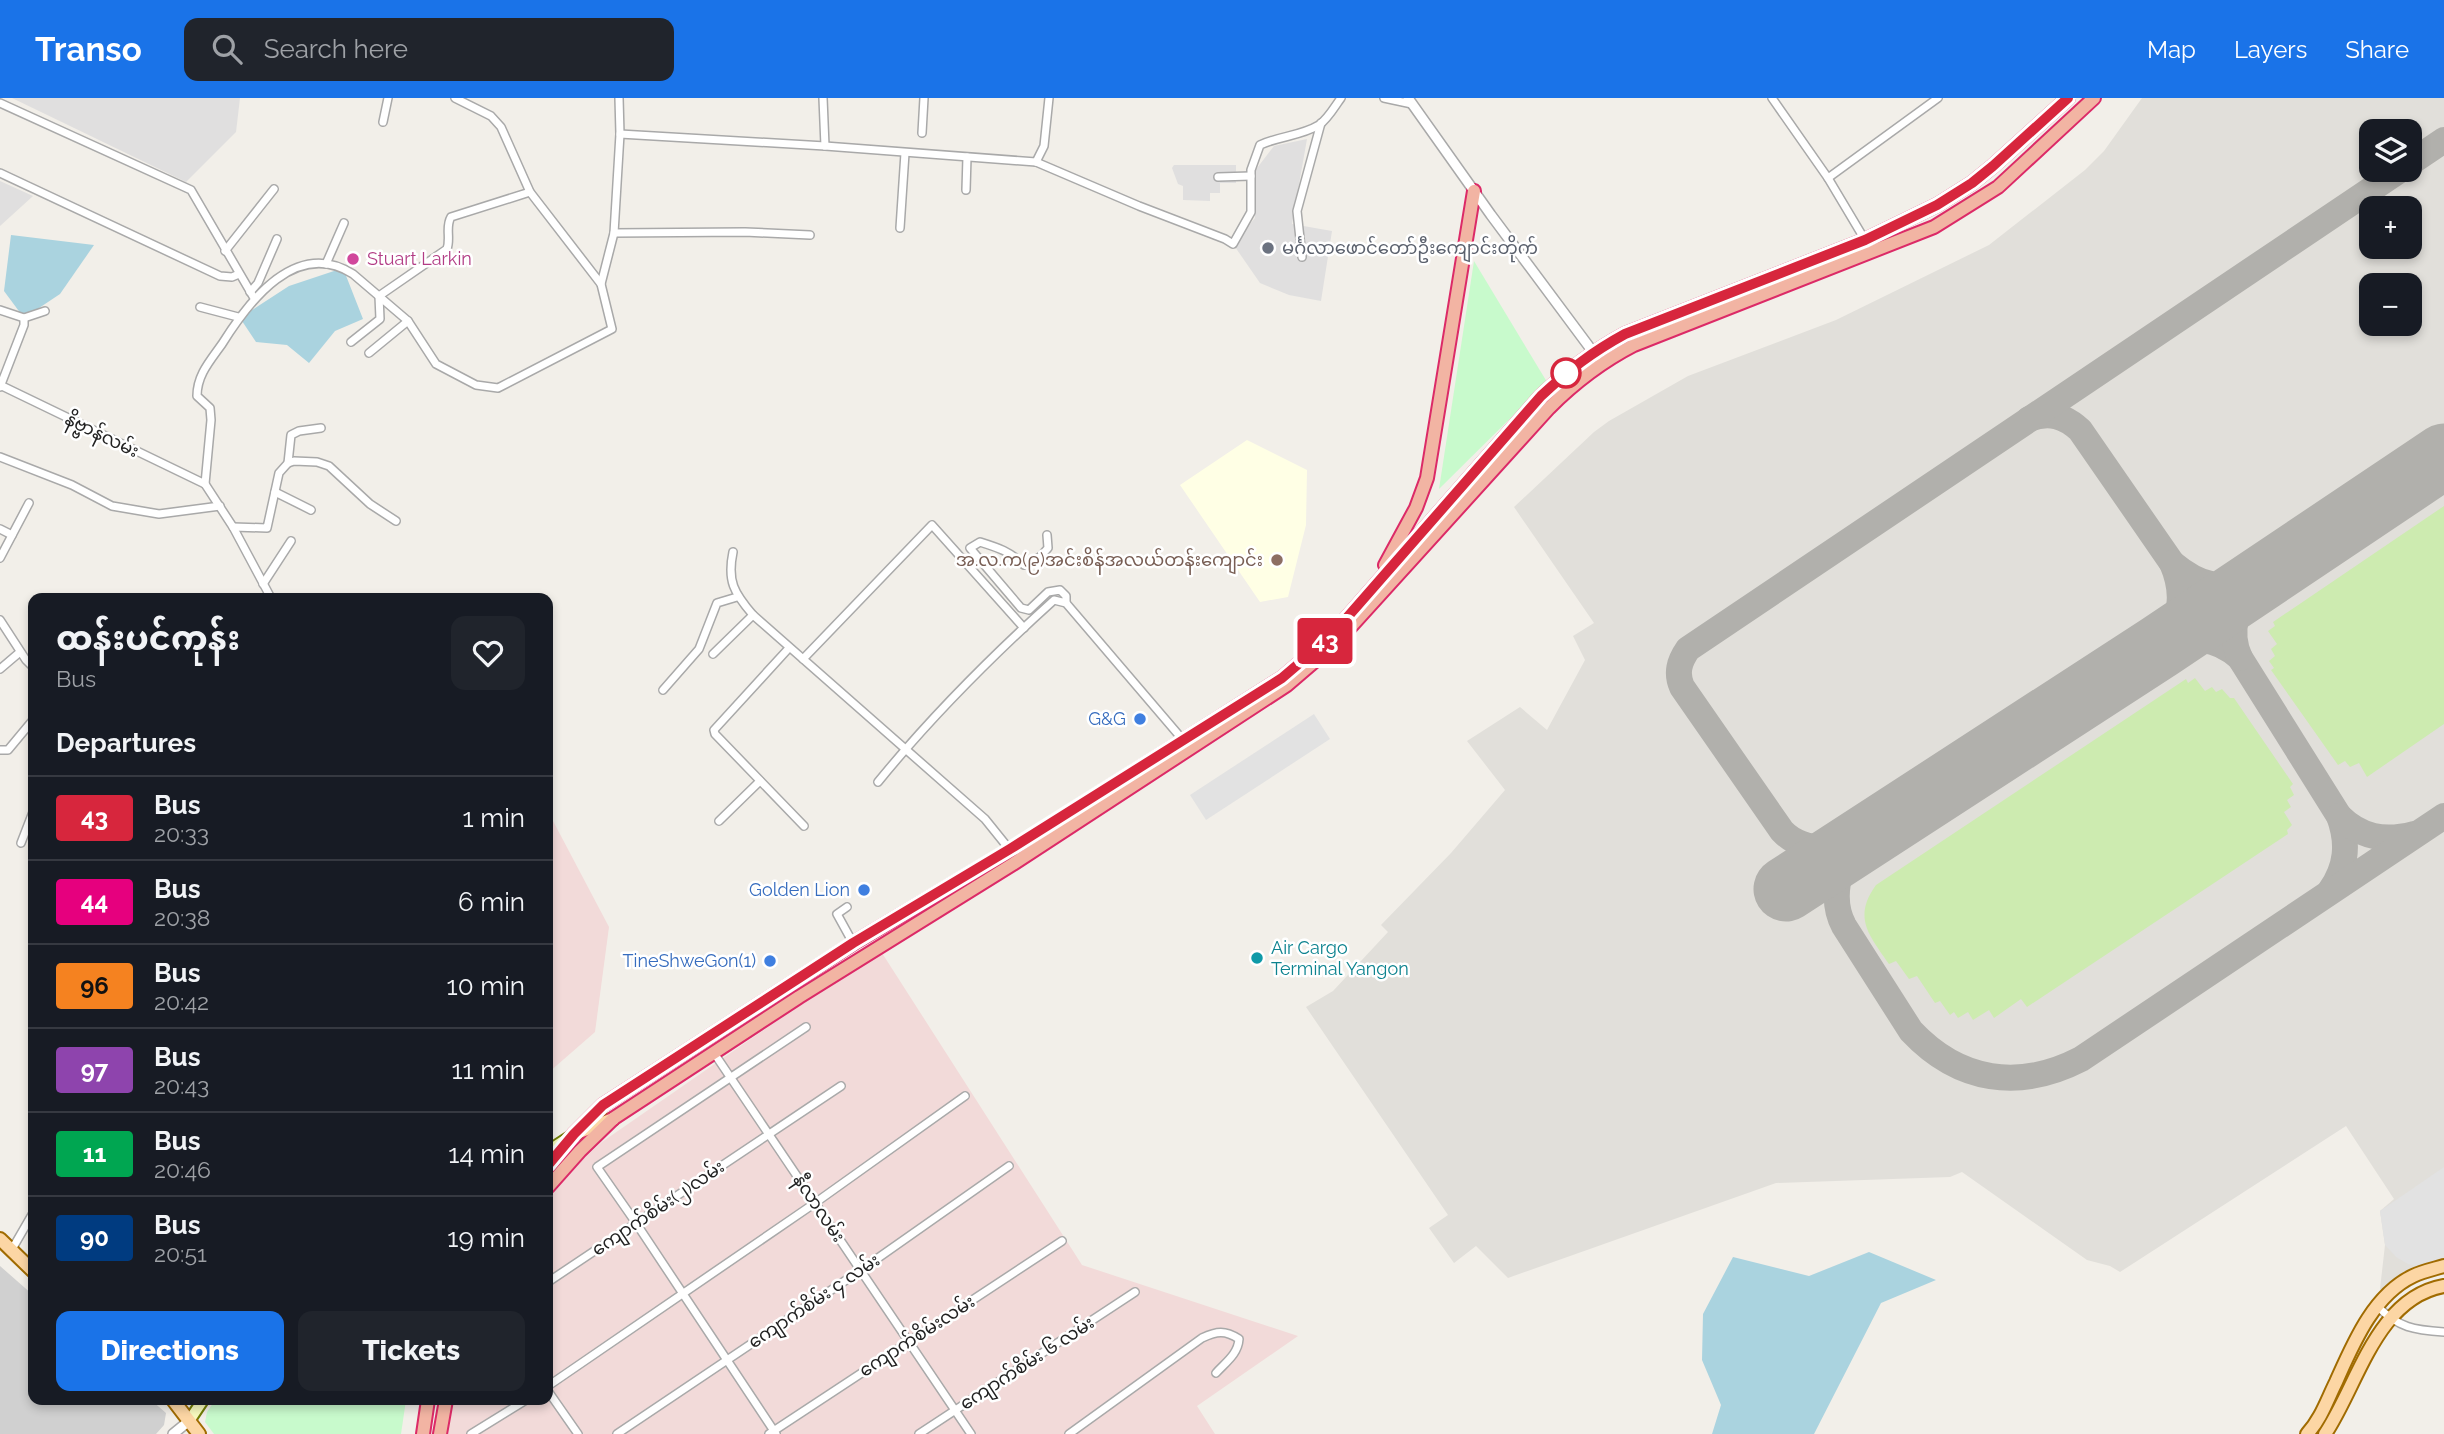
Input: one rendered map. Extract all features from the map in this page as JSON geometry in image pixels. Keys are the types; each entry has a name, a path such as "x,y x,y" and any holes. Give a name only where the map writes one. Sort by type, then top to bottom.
{"highway":[{"path":"553,1159 603,1105 853,943 1010,849 1282,678 1330,637 1541,396 1593,351 1625,334 1865,240 1937,205 1972,183 2068,98"},
{"path":"553,1180 614,1118 799,997 1013,864 1287,685 1336,643 1549,408 1579,379 1601,363 1634,345 1934,228 1998,187 2094,98"},
{"path":"1370,591 1416,509 1427,478 1474,191"},
{"path":"423,1434 427,1405"},
{"path":"440,1434 445,1405"}],"main road":[{"path":"553,1148 574,1134 614,1118"},
{"path":"0,1239 28,1266"},
{"path":"2307,1434 2321,1415 2342,1368 2377,1306 2388,1294 2412,1277 2444,1266"},
{"path":"2325,1434 2355,1375 2390,1319 2423,1292 2444,1286"},
{"path":"177,1405 199,1434"},
{"path":"189,1421 199,1405"}],"street":[{"path":"383,122 388,98"},
{"path":"252,295 281,275 303,265 326,264 343,268 408,321 436,364 476,385 498,387 612,329 601,284 530,192 501,127 491,116 455,98"},
{"path":"601,284 614,233 620,134 619,98"},
{"path":"823,98 825,146"},
{"path":"922,133 924,98"},
{"path":"1036,162 1044,146 1049,98"},
{"path":"1302,257 1297,211 1321,124 1341,98"},
{"path":"1384,98 1410,101 1601,363"},
{"path":"1772,98 1828,178 1865,240"},
{"path":"1828,178 1938,98"},
{"path":"0,103 191,190 252,295"},
{"path":"620,134 1036,162 1233,244 1251,212 1251,176 1260,145 1321,124"},
{"path":"900,228 905,153"},
{"path":"966,190 967,157"},
{"path":"0,173 220,276 232,278 239,274"},
{"path":"1218,177 1251,176"},
{"path":"225,251 274,189"},
{"path":"379,296 447,249 450,242 448,222 451,217 530,192"},
{"path":"326,264 344,223"},
{"path":"614,233 745,232 810,235"},
{"path":"268,593 233,527 205,484 211,408 197,396 197,382 252,295 277,239"},
{"path":"351,342 380,319 379,296"},
{"path":"200,307 238,317"},
{"path":"0,310 24,318 45,311"},
{"path":"0,386 24,325 24,318"},
{"path":"369,352 408,321"},
{"name":"နိဗ္ဗာန်လမ်း","path":"0,386 205,484"},
{"path":"288,463 291,435 321,428"},
{"path":"0,457 72,485 112,506 159,514 220,506"},
{"path":"233,527 267,528 279,473 288,463 294,461 317,461 329,466 370,504 396,522"},
{"path":"275,492 311,510"},
{"path":"0,558 29,503"},
{"path":"803,659 932,525 1024,628"},
{"path":"0,529 12,535"},
{"path":"1046,535 1048,548 1024,565 1010,552 980,542 970,548 1021,608 1029,610 1048,592 1060,590 1066,596 1066,603"},
{"path":"262,584 291,541"},
{"path":"733,552 729,571 737,597 753,615 985,819 1010,849"},
{"path":"663,690 699,649 717,603 737,597"},
{"path":"878,782 905,748 1054,600 1066,603 1183,740"},
{"path":"713,654 753,615"},
{"path":"0,620 28,661"},
{"path":"789,648 714,730 804,826"},
{"path":"0,669 20,652"},
{"path":"0,750 8,750 28,728"},
{"path":"719,821 760,781"},
{"path":"21,843 28,830"},
{"path":"847,907 837,914 853,943"},
{"path":"731,1077 806,1027"},
{"name":"နီလာလမ်း","path":"714,1053 971,1434"},
{"name":"ကျောက်စိမ်းလမ်း","path":"731,1077 597,1167 683,1293 773,1433 1062,1241"},
{"name":"ကျောက်စိမ်း(၂)လမ်း","path":"553,1279 841,1086"},
{"path":"553,1384 816,1203 965,1096"},
{"name":"ကျောက်စိမ်း ၄ လမ်း","path":"617,1434 861,1270 1009,1166"},
{"path":"11,1251 28,1222"},
{"name":"ကျောက်စိမ်း ၆ လမ်း","path":"919,1434 1135,1292"},
{"path":"2377,1306 2401,1326 2444,1332"},
{"path":"1069,1434 1202,1338 1216,1332 1228,1332 1239,1339 1239,1344 1236,1353 1216,1373"},
{"path":"553,1396 578,1434"},
{"path":"471,1434 518,1405"},
{"path":"173,1434 189,1421"}],"shaded area":[{"path":"12,98 240,98 236,132 186,182"},
{"path":"2142,98 2444,98 2444,1261 2384,1293 2380,1289 2385,1245 2380,1211 2394,1199 2346,1126 2120,1272 2110,1266 2087,1260 1962,1172 1950,1177 1776,1183 1508,1278 1476,1246 1454,1263 1429,1228 1448,1215 1306,1007 1333,991 1388,932 1381,925 1451,853 1505,790 1467,741 1520,707 1547,730 1585,660 1573,636 1594,623 1514,507 1609,421 1688,376 1836,320 1989,245 2085,170 2104,151"},
{"path":"1307,139 1292,224 1332,231 1321,301 1289,295 1260,283 1233,244 1255,218 1251,176 1274,146"},
{"path":"1174,165 1236,165 1236,183 1220,183 1220,193 1210,193 1210,201 1183,200 1183,186 1178,184 1172,168"},
{"path":"0,181 33,196 0,226"},
{"path":"1247,440 1307,470 1306,525 1288,597 1260,602 1180,485"},
{"path":"1314,714 1330,739 1206,820 1190,795"},
{"path":"553,821 609,927 595,1032 553,1069"},
{"path":"882,953 1082,1265 1298,1336 1197,1406 1215,1434 448,1434 452,1405 553,1405 553,1190 558,1182 602,1142 797,1007"},
{"path":"2444,1167 2444,1261 2419,1267 2408,1264 2396,1257 2385,1245 2380,1211"},
{"path":"0,1266 28,1291 28,1405 157,1405 166,1413 164,1425 156,1434 0,1434"}],"green space":[{"path":"1474,261 1547,382 1439,489"},
{"path":"2444,506 2444,724 2367,777 2359,763 2350,767 2345,761 2338,765 2271,670 2274,668 2269,661 2275,656 2271,649 2277,644 2268,631 2275,626 2273,622"},
{"path":"2195,678 2205,691 2212,687 2216,692 2222,689 2230,698 2234,698 2293,784 2290,787 2294,795 2287,800 2291,807 2284,812 2292,825 2287,830 2288,834 2027,1007 2021,999 1994,1018 1989,1010 1973,1020 1968,1012 1958,1018 1954,1012 1950,1015 1940,1001 1935,1003 1917,976 1909,979 1896,961 1889,964 1866,926 1865,907 1876,885 2186,679 2188,683"},
{"path":"212,1405 405,1405 401,1434 214,1434 205,1422"}],"water":[{"path":"11,235 94,245 60,294 24,318 4,291"},
{"path":"343,268 363,319 335,331 309,363 287,345 256,342 240,318 289,286"},
{"path":"1869,1252 1936,1280 1881,1303 1814,1434 1712,1434 1721,1405 1702,1360 1703,1314 1733,1257 1809,1276"}],"taxiway":[{"path":"2422,155 2444,140"},
{"path":"1854,844 1816,847 1798,842 1782,831 1682,687 1679,668 1688,649 2382,182"},
{"path":"2029,419 2043,415 2056,416 2069,421 2080,430 2172,563 2179,586 2179,607 2172,627 2159,647"},
{"path":"2172,563 2202,582 2232,585 2257,581"},
{"path":"2240,658 2236,648 2236,617 2244,598 2257,581"},
{"path":"2161,645 2182,640 2202,640 2222,645 2240,658 2339,816 2345,855 2340,873 2330,891"},
{"path":"2339,816 2355,829 2373,836 2393,838 2414,834"},
{"path":"1854,844 1840,873 1837,895 1840,916 1911,1031 1949,1061 1970,1071 2013,1078 2058,1069 2081,1059 2444,816"}],"runway":[{"path":"1786,889 2159,647 2444,456"}],"bus line":[{"name":"43","path":"553,1159 603,1105 853,943 1010,849 1282,678 1330,637 1541,396 1593,351 1625,334 1865,240 1937,205 1993,166 2068,98"}],"place":[{"name":"မင်္ဂလာဖောင်တော်ဦးကျောင်းတိုက်","path":"1268,248"},
{"name":"Stuart Larkin","path":"353,259"},
{"name":"အ.လ.က(၉)အင်းစိန်အလယ်တန်းကျောင်း","path":"1277,560"},
{"name":"G&G","path":"1140,719"},
{"name":"Golden Lion","path":"864,890"},
{"name":"Air Cargo Terminal Yangon","path":"1257,958"},
{"name":"TineShweGon(1)","path":"770,961"}]}
